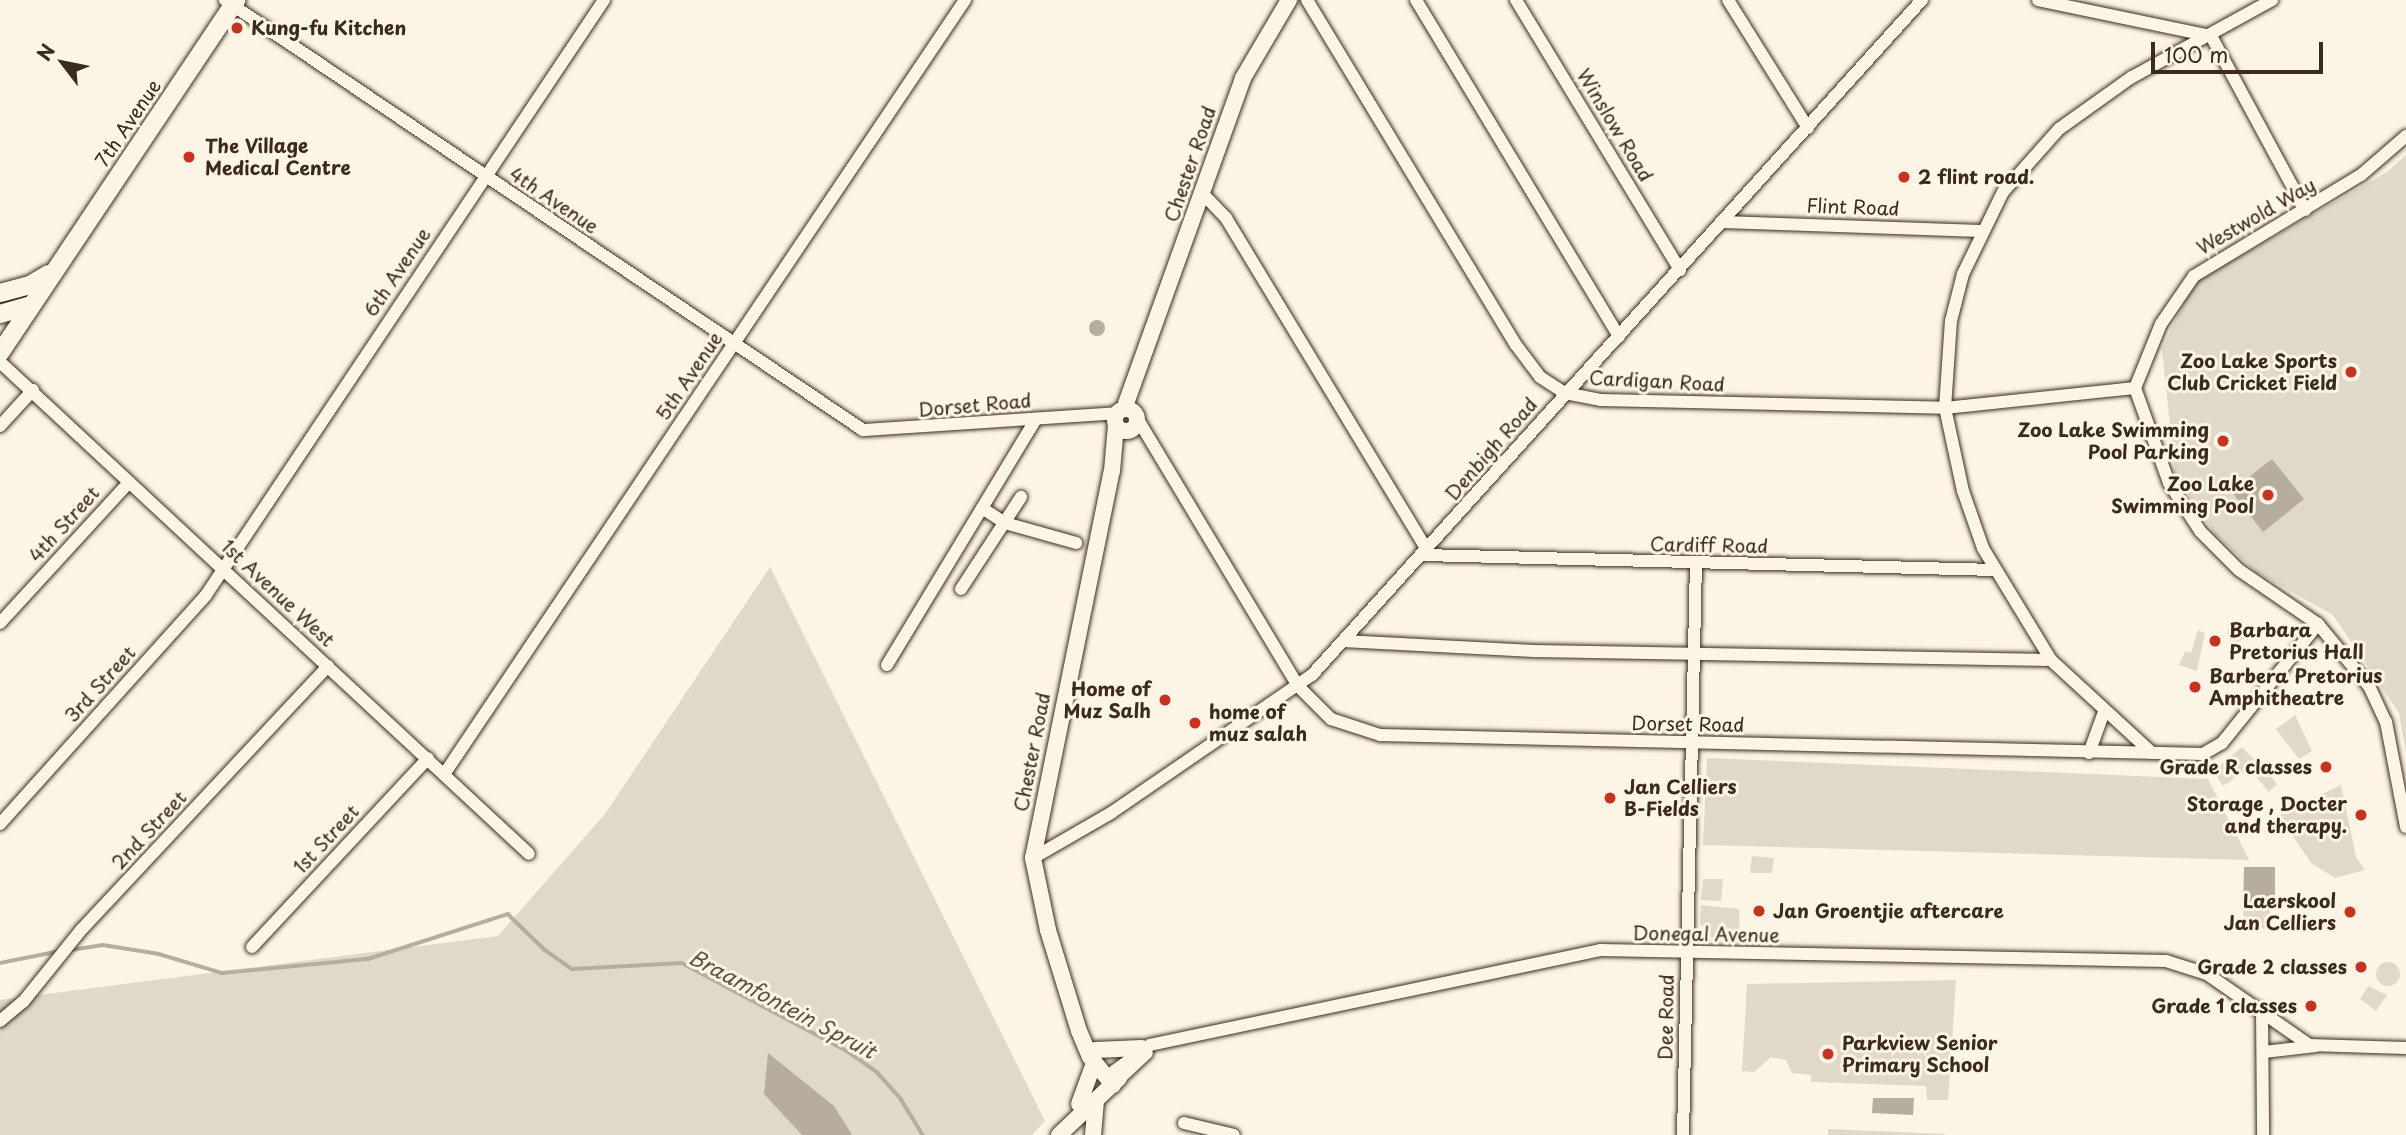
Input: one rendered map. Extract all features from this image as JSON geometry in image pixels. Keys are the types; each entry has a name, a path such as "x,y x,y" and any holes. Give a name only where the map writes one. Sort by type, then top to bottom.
{"main road":[{"name":"7th Avenue","path":"0,353 231,2"},
{"name":"7th Avenue","path":"0,293 30,285 55,269"},
{"path":"0,314 31,305"}],"street":[{"name":"6th Avenue","path":"223,567 604,0"},
{"name":"5th Avenue","path":"445,773 965,0"},
{"name":"Chester Road","path":"1113,1078 1082,1038 1048,930 1032,858 1125,419 1243,78 1289,0"},
{"name":"Cardigan Road","path":"1307,0 1516,345 1540,377 1565,393 1601,400 1945,408 2135,388"},
{"path":"1416,0 1619,336"},
{"name":"Winslow Road","path":"1516,0 1680,270"},
{"path":"1728,0 1808,128"},
{"name":"Denbigh Road","path":"1032,858 1111,813 1298,687 1425,552 1565,393 1680,270 1922,0"},
{"path":"2038,0 2211,36 2305,210"},
{"path":"2152,753 2051,660 1994,570 1963,491 1945,408 1954,309 1982,231 2003,192 2059,129 2092,102 2272,0"},
{"name":"4th Avenue","path":"231,2 733,345 863,430"},
{"name":"Westwold Way","path":"2135,388 2161,324 2194,276 2238,246 2305,210 2382,160 2406,136"},
{"path":"1202,193 1226,218 1425,552"},
{"name":"Flint Road","path":"1722,222 1982,231"},
{"name":"1st Avenue West","path":"0,362 445,773 529,854"},
{"path":"2135,388 2169,483 2200,531 2239,570 2318,624 2356,667 2380,708 2406,827"},
{"path":"0,426 33,390"},
{"name":"Dorset Road","path":"863,430 1090,414 1125,419 1152,441 1298,687 1332,719 1380,735 2194,755 2216,748 2318,624"},
{"path":"887,664 1037,419"},
{"name":"4th Street","path":"0,623 129,482"},
{"path":"961,589 1021,497"},
{"path":"982,508 1005,523 1076,542"},
{"name":"Cardiff Road","path":"1425,552 1696,564 1994,570"},
{"name":"Dee Road","path":"1683,1135 1696,564"},
{"name":"3rd Street","path":"0,824 206,595 223,567"},
{"path":"1343,641 1373,646 2051,660"},
{"name":"2nd Street","path":"0,1021 39,984 82,929 328,666"},
{"path":"2089,753 2105,712"},
{"name":"1st Street","path":"252,947 428,758"},
{"name":"Donegal Avenue","path":"1113,1078 1150,1046 1583,952 2166,961 2200,970 2319,1046"},
{"path":"2263,1135 2264,1012"},
{"path":"1073,1125 1094,1056 1150,1046"},
{"name":"Donegal Avenue","path":"2264,1049 2319,1046 2406,1048"},
{"path":"1079,1104 1113,1078"},
{"path":"1059,1135 1073,1125 1096,1101 1113,1078"},
{"path":"1093,1135 1096,1101"},
{"path":"1184,1123 1234,1135"},
{"path":"1046,1135 1073,1125"}],"shaded area":[{"path":"2406,155 2406,752 2399,713 2333,615 2256,572 2215,534 2175,474 2162,349 2193,283 2387,172"},
{"path":"1097,320 1103,322 1103,334 1097,336 1091,334 1089,328 1091,322"},
{"name":"Zoo Lake Swimming Pool","path":"2272,459 2304,499 2263,532 2231,491"},
{"path":"770,567 1045,1121 1032,1135 0,1135 0,1000 498,936 605,814"},
{"path":"2236,624 2242,627 2245,633 2242,639 2236,642 2230,639 2227,633 2230,627"},
{"path":"2198,630 2205,633 2197,671 2179,665 2185,651 2191,653"},
{"path":"2295,715 2312,751 2299,759 2276,729"},
{"path":"2242,747 2257,763 2223,786 2213,771"},
{"path":"1707,758 2208,779 2249,860 1703,845"},
{"path":"2262,764 2277,784 2269,792 2252,772"},
{"path":"2341,785 2356,857 2365,870 2335,878 2311,863 2279,815"},
{"path":"1752,856 1774,858 1772,873 1750,873"},
{"path":"2244,867 2275,867 2275,911 2243,910"},
{"path":"1703,879 1723,879 1721,901 1701,900"},
{"path":"1701,905 1739,909 1740,939 1712,938 1700,923"},
{"path":"2243,910 2270,911 2271,930 2245,925"},
{"path":"2388,962 2399,969 2400,974 2393,985 2388,986 2377,979 2376,974 2383,963"},
{"path":"1956,980 1948,1100 1927,1100 1926,1086 1811,1082 1811,1075 1792,1073 1786,1060 1771,1057 1754,1072 1742,1071 1747,984"},
{"path":"2368,986 2387,995 2376,1011 2360,999"},
{"path":"768,1053 834,1106 852,1135 802,1135 764,1094"},
{"path":"1873,1098 1914,1098 1913,1115 1872,1113"},
{"path":"1828,1129 1945,1134 1945,1135 1828,1135"}],"waterway":[{"name":"Braamfontein Spruit","path":"71,950 103,945 159,954 222,973 368,959 508,914 545,950 572,969 682,963 847,1051 877,1072 901,1099 923,1135"},
{"name":"Braamfontein Spruit","path":"0,963 60,951"}],"place":[{"name":"Kung-fu Kitchen","path":"237,28"},
{"name":"The Village Medical Centre","path":"189,157"},
{"name":"2 flint road.","path":"1904,177"},
{"name":"Zoo Lake Sports Club Cricket Field","path":"2351,372"},
{"name":"Zoo Lake Swimming Pool Parking","path":"2223,441"},
{"name":"Zoo Lake Swimming Pool","path":"2268,495"},
{"name":"Barbara Pretorius Hall","path":"2215,641"},
{"name":"Barbera Pretorius Amphitheatre","path":"2195,687"},
{"name":"Home of Muz Salh","path":"1165,700"},
{"name":"home of muz salah","path":"1195,723"},
{"name":"Grade R classes","path":"2326,767"},
{"name":"Jan Celliers B-Fields","path":"1610,798"},
{"name":"Storage , Docter and therapy.","path":"2361,815"},
{"name":"Jan Groentjie aftercare","path":"1759,911"},
{"name":"Laerskool Jan Celliers","path":"2350,912"},
{"name":"Grade 2 classes","path":"2361,967"},
{"name":"Grade 1 classes","path":"2311,1006"},
{"name":"Parkview Senior Primary School","path":"1828,1054"}]}
